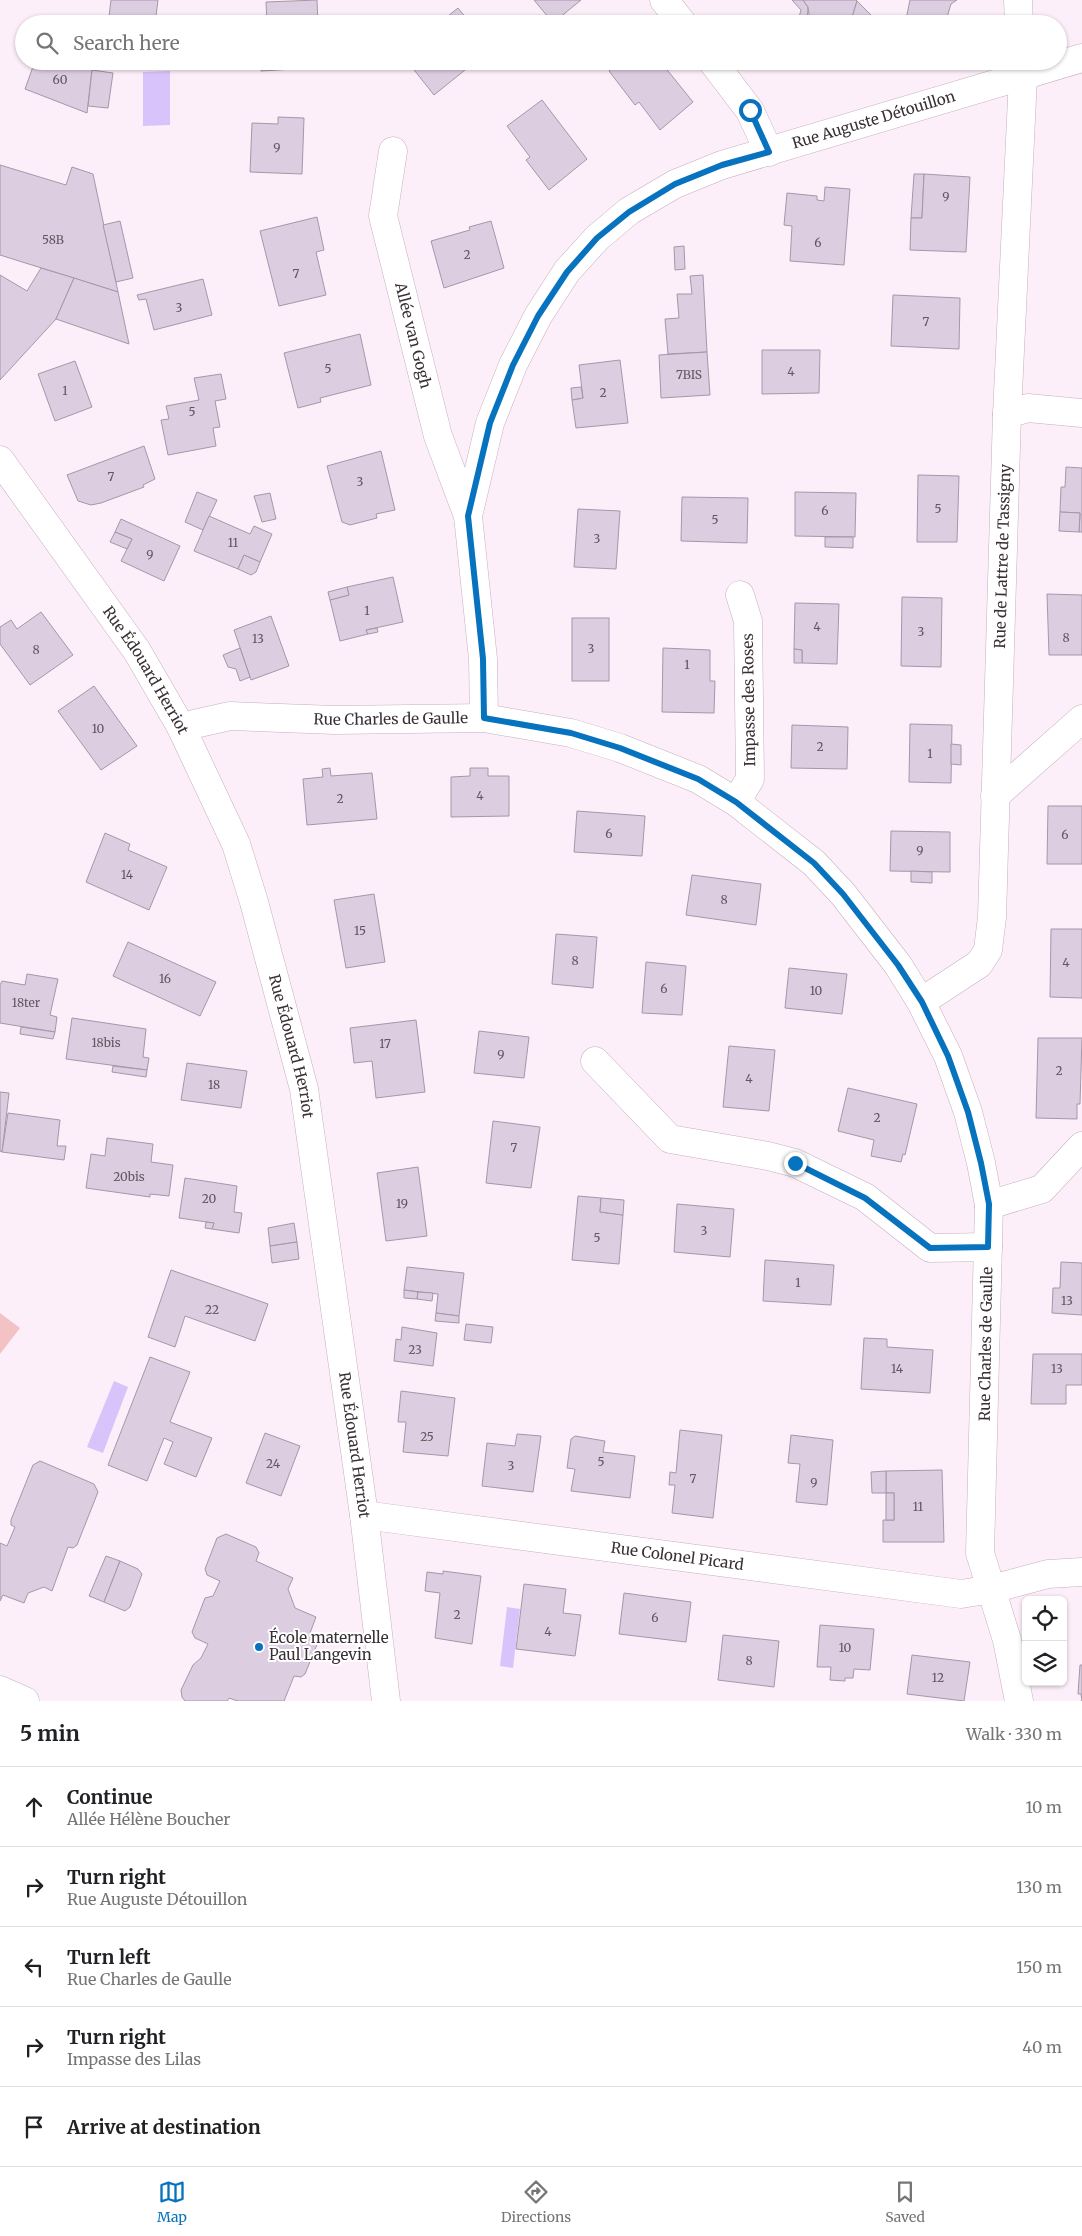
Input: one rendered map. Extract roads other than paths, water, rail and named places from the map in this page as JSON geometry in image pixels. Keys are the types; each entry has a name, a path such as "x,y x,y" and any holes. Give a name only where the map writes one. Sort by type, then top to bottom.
{"street":[{"path":"664,0 676,15"},
{"path":"1018,0 1019,15"},
{"name":"Rue Auguste Détouillon","path":"1067,61 1082,58"},
{"path":"719,70 750,110 769,152"},
{"name":"Rue Auguste Détouillon","path":"484,718 483,659 468,516 490,423 513,365 538,316 567,272 597,238 629,212 675,184 722,165 769,152 1020,70"},
{"name":"Rue de Lattre de Tassigny","path":"922,1002 979,964 988,950 992,917 1007,414 1023,70"},
{"name":"Allée van Gogh","path":"393,151 383,216 438,436 468,516"},
{"path":"1007,414 1028,408 1082,413"},
{"name":"Rue Édouard Herriot","path":"0,460 137,651 181,727 236,844 254,902 304,1089 364,1515 386,1701"},
{"name":"Impasse des Roses","path":"736,802 750,780 748,621 740,595"},
{"name":"Rue Charles de Gaulle","path":"181,727 230,716 335,720 484,718 571,733 620,748 698,779 736,802 814,863 843,894 898,965 922,1002 948,1056 968,1112 981,1163 989,1204 980,1553 1006,1640 1019,1701"},
{"path":"995,796 1082,719"},
{"path":"595,1061 670,1139 768,1156 795,1163 865,1198 930,1248 988,1247"},
{"path":"989,1204 1042,1188 1082,1146"},
{"name":"Rue Colonel Picard","path":"364,1515 961,1594 992,1589 1048,1574 1082,1572"},
{"path":"0,1690 25,1701"}],"place":[{"name":"École maternelle Paul Langevin","path":"259,1647"}]}
